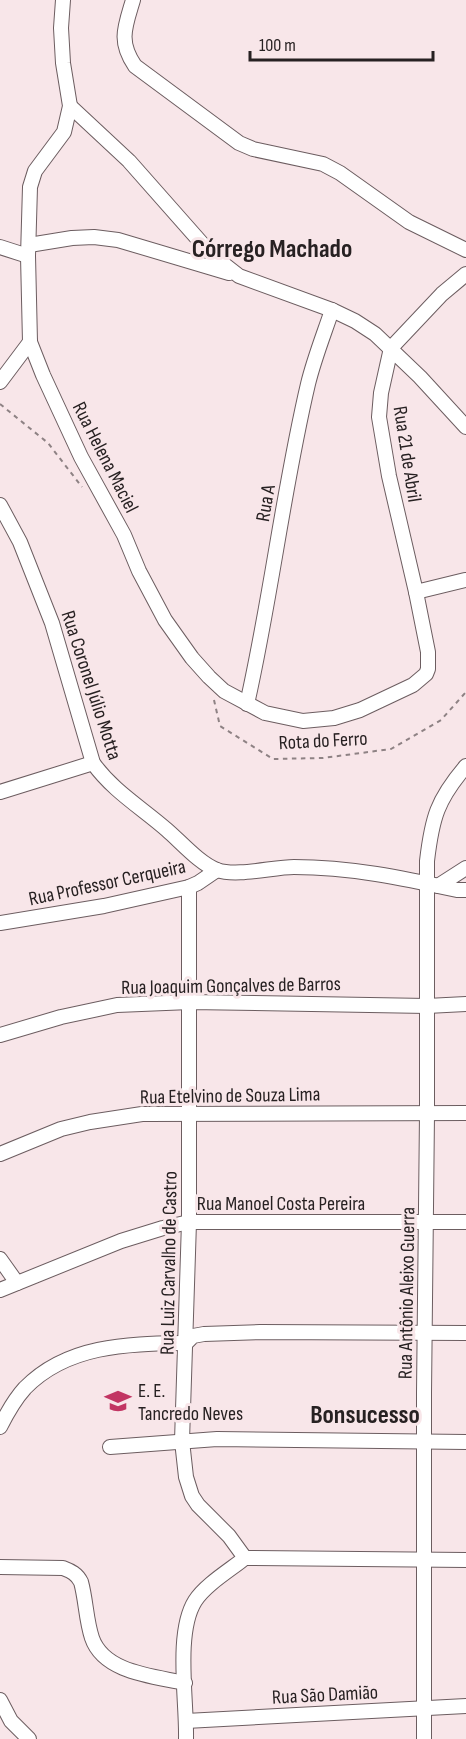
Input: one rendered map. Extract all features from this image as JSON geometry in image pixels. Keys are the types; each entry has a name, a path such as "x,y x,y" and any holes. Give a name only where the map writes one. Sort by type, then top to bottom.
{"street":[{"name":"Rua Helena Maciel","path":"63,0 61,28 63,63 70,106 64,132 35,171 30,186 28,251 30,342 81,457 124,535 149,593 192,658 224,691 265,713 285,719 322,720 360,710 413,685 422,679 428,669"},
{"path":"133,0 124,40 125,52 143,73 238,143 254,149 323,164 340,173 409,222 466,250"},
{"path":"70,106 129,161 212,255 239,276"},
{"path":"0,247 28,251 72,238 94,237 118,240 239,276 332,310 355,321 391,348 466,428"},
{"name":"Rua 21 de Abril","path":"428,669 428,651 389,476 379,417 382,383 391,348 442,294 466,274"},
{"name":"Rua A","path":"247,704 263,630 294,449 309,381 332,310"},
{"path":"0,382 30,342"},
{"name":"Rua Coronel Júlio Motta","path":"0,505 20,542 52,623 93,763 102,777 198,857 217,870"},
{"path":"416,592 465,580"},
{"path":"0,792 93,763"},
{"name":"Rua Antônio Aleixo Guerra","path":"424,1739 427,1006 433,884 427,861 430,834 436,811 448,787 466,766"},
{"path":"217,870 292,867 347,869 466,890"},
{"path":"433,884 466,868"},
{"name":"Rua Professor Cerqueira","path":"0,923 104,906 189,887 217,870"},
{"name":"Rua Luiz Carvalho de Castro","path":"189,887 189,1222 182,1441 186,1477 192,1496 229,1536 245,1558"},
{"name":"Rua Joaquim Gonçalves de Barros","path":"0,1035 61,1017 117,1005 190,1002 427,1006 466,1004"},
{"name":"Rua Etelvino de Souza Lima","path":"0,1154 61,1129 142,1114 190,1112 466,1113"},
{"name":"Rua Manoel Costa Pereira","path":"0,1290 121,1241 189,1222 466,1222"},
{"path":"0,1259 17,1283"},
{"path":"0,1427 25,1389 59,1364 92,1350 117,1345 186,1343 193,1336 204,1334 466,1333"},
{"path":"110,1447 217,1438 466,1442"},
{"path":"186,1739 184,1642 187,1617 196,1599 245,1558 466,1560"},
{"path":"0,1567 70,1570 78,1576 81,1582 92,1637 104,1657 114,1664 142,1673 185,1683"},
{"path":"0,1700 11,1721 29,1739"},
{"name":"Rua São Damião","path":"186,1721 466,1706"}],"path":[{"path":"0,404 48,443 87,493"},
{"name":"Rota do Ferro","path":"209,677 220,726 273,759 323,758 391,749 441,720 466,692"}],"place":[{"name":"E. E. Tancredo Neves","path":"118,1401"}],"district":[{"name":"Córrego Machado","path":"272,248"},
{"name":"Bonsucesso","path":"365,1414"}]}
